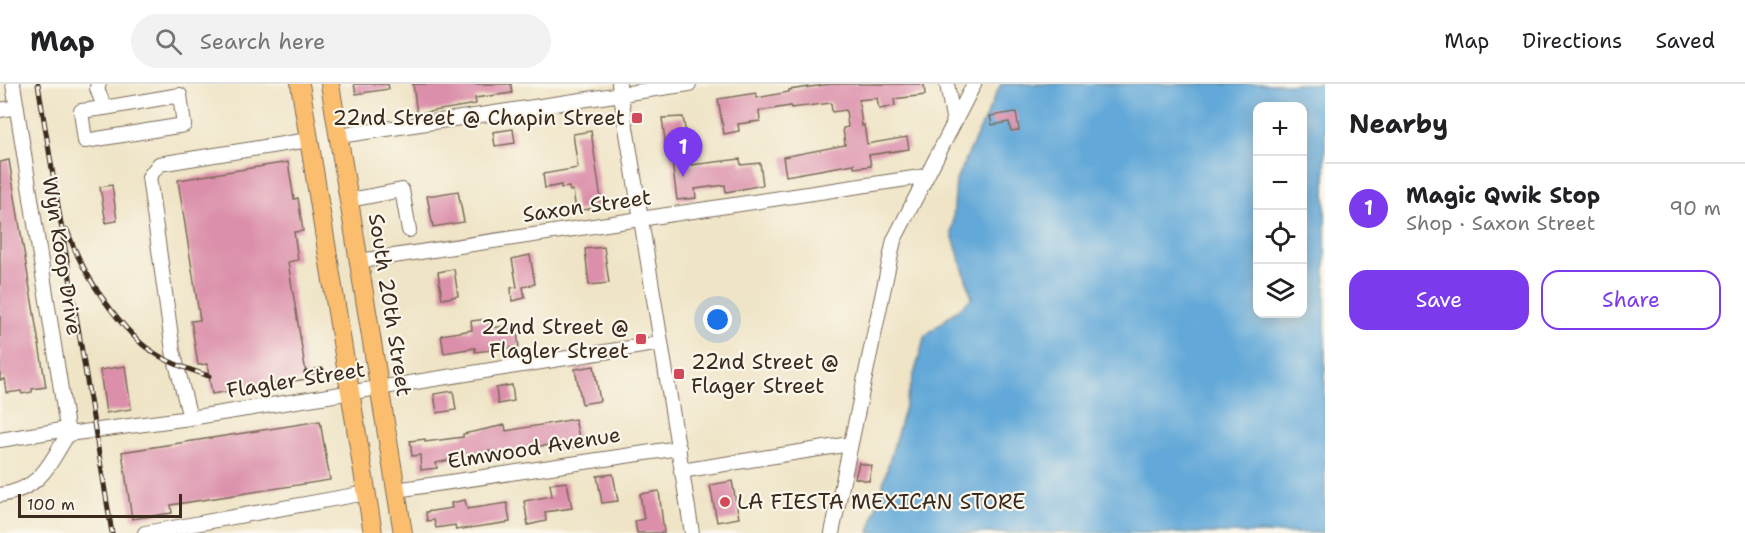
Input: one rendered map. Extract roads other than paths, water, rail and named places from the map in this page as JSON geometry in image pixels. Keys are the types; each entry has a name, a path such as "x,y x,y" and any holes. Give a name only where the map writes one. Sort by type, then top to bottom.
{"main road":[{"path":"300,84 373,533"},
{"name":"South 20th Street","path":"330,84 403,533"}],"street":[{"name":"Wyn Koop Drive","path":"14,84 68,431"},
{"path":"101,84 97,87 103,105"},
{"path":"339,136 620,89 689,84"},
{"path":"947,84 954,123"},
{"path":"832,533 894,240 974,84"},
{"path":"620,89 692,533"},
{"path":"180,95 184,125 85,141 81,111 103,105 180,95"},
{"path":"0,110 17,107"},
{"path":"190,418 173,351 149,177 159,164 308,140"},
{"name":"Saxon Street","path":"360,261 927,176"},
{"path":"350,200 402,190 408,230"},
{"name":"Flagler Street","path":"0,440 190,418 660,344"},
{"path":"0,495 28,488 41,476 68,431"},
{"path":"681,471 850,444"},
{"name":"Elmwood Avenue","path":"396,490 679,448"},
{"path":"145,533 366,494"}],"water":[{"path":"1001,84 1325,84 1325,533 869,533 925,336 972,298 952,234 956,180"}],"railway":[{"path":"38,84 112,533"},
{"path":"67,230 92,282 134,337 164,359 209,376"},
{"path":"306,373 322,370"}],"place":[{"name":"22nd Street @ Chapin Street","path":"637,118"},
{"name":"Magic Qwik Stop","path":"683,177"},
{"name":"22nd Street @ Flagler Street","path":"641,339"},
{"name":"22nd Street @ Flager Street","path":"679,374"},
{"name":"LA FIESTA MEXICAN STORE","path":"725,502"}]}
